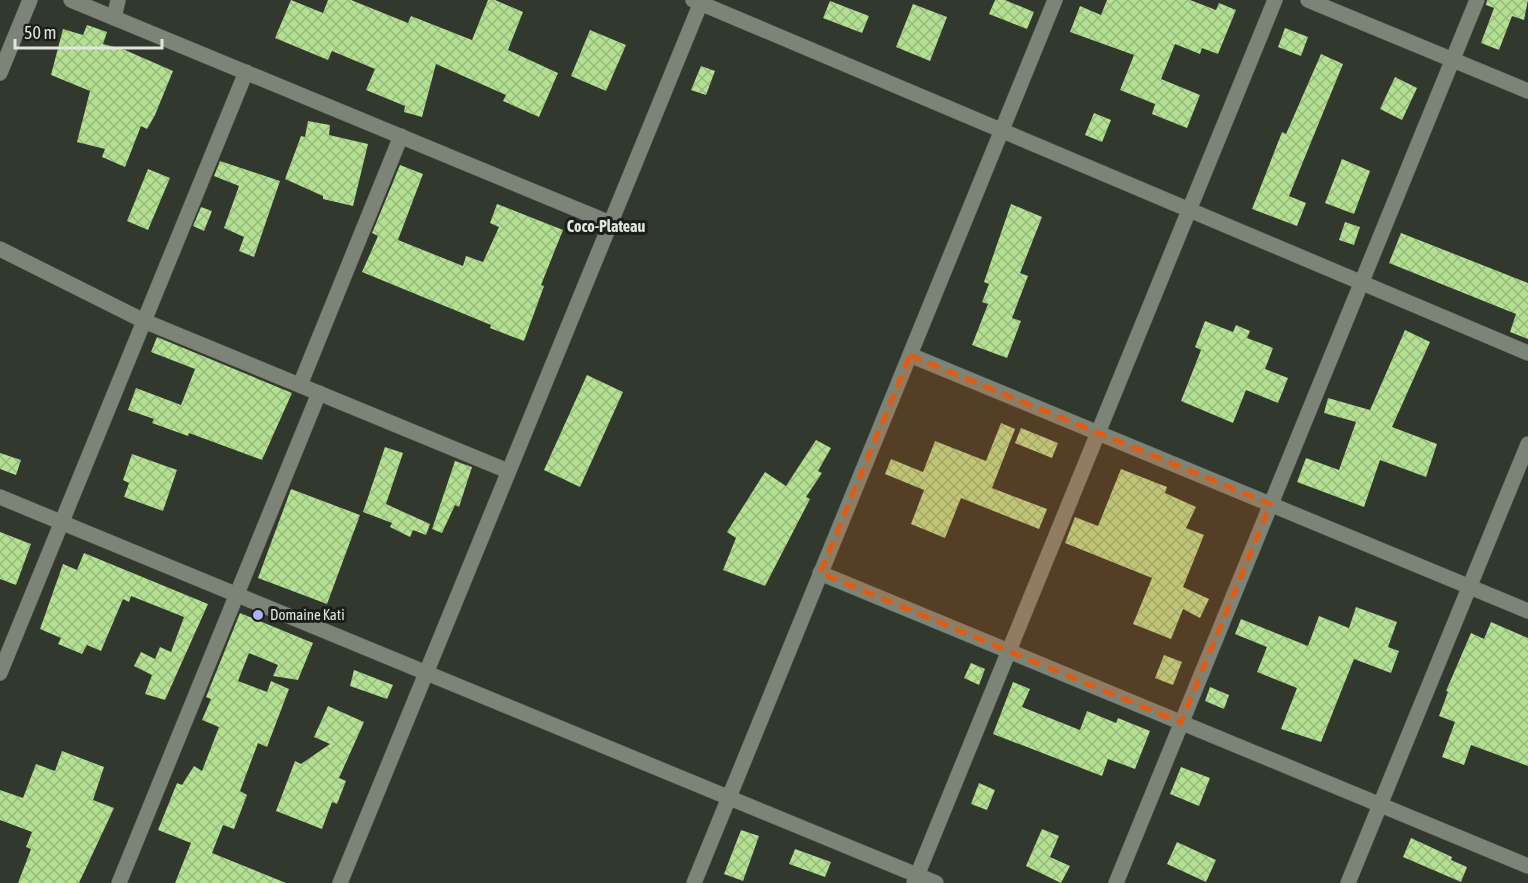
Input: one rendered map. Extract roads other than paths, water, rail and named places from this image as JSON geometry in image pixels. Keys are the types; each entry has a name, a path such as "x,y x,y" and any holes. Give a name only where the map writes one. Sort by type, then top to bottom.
{"street":[{"path":"0,73 30,0"},
{"path":"71,0 610,222"},
{"path":"114,18 118,0"},
{"path":"694,883 1055,0"},
{"path":"916,879 1275,0"},
{"path":"1308,0 1528,91"},
{"path":"1116,883 1477,0"},
{"path":"340,883 698,1 1528,353"},
{"path":"0,673 246,72"},
{"path":"300,385 401,136"},
{"path":"0,249 144,321 508,471"},
{"path":"910,355 1528,610"},
{"path":"119,883 319,393"},
{"path":"1348,883 1528,444"},
{"path":"0,497 729,798 916,879 936,883"},
{"path":"820,573 1528,866"}],"place":[{"name":"Domaine Kati","path":"258,615"}],"district":[{"name":"Coco-Plateau","path":"606,226"}]}
